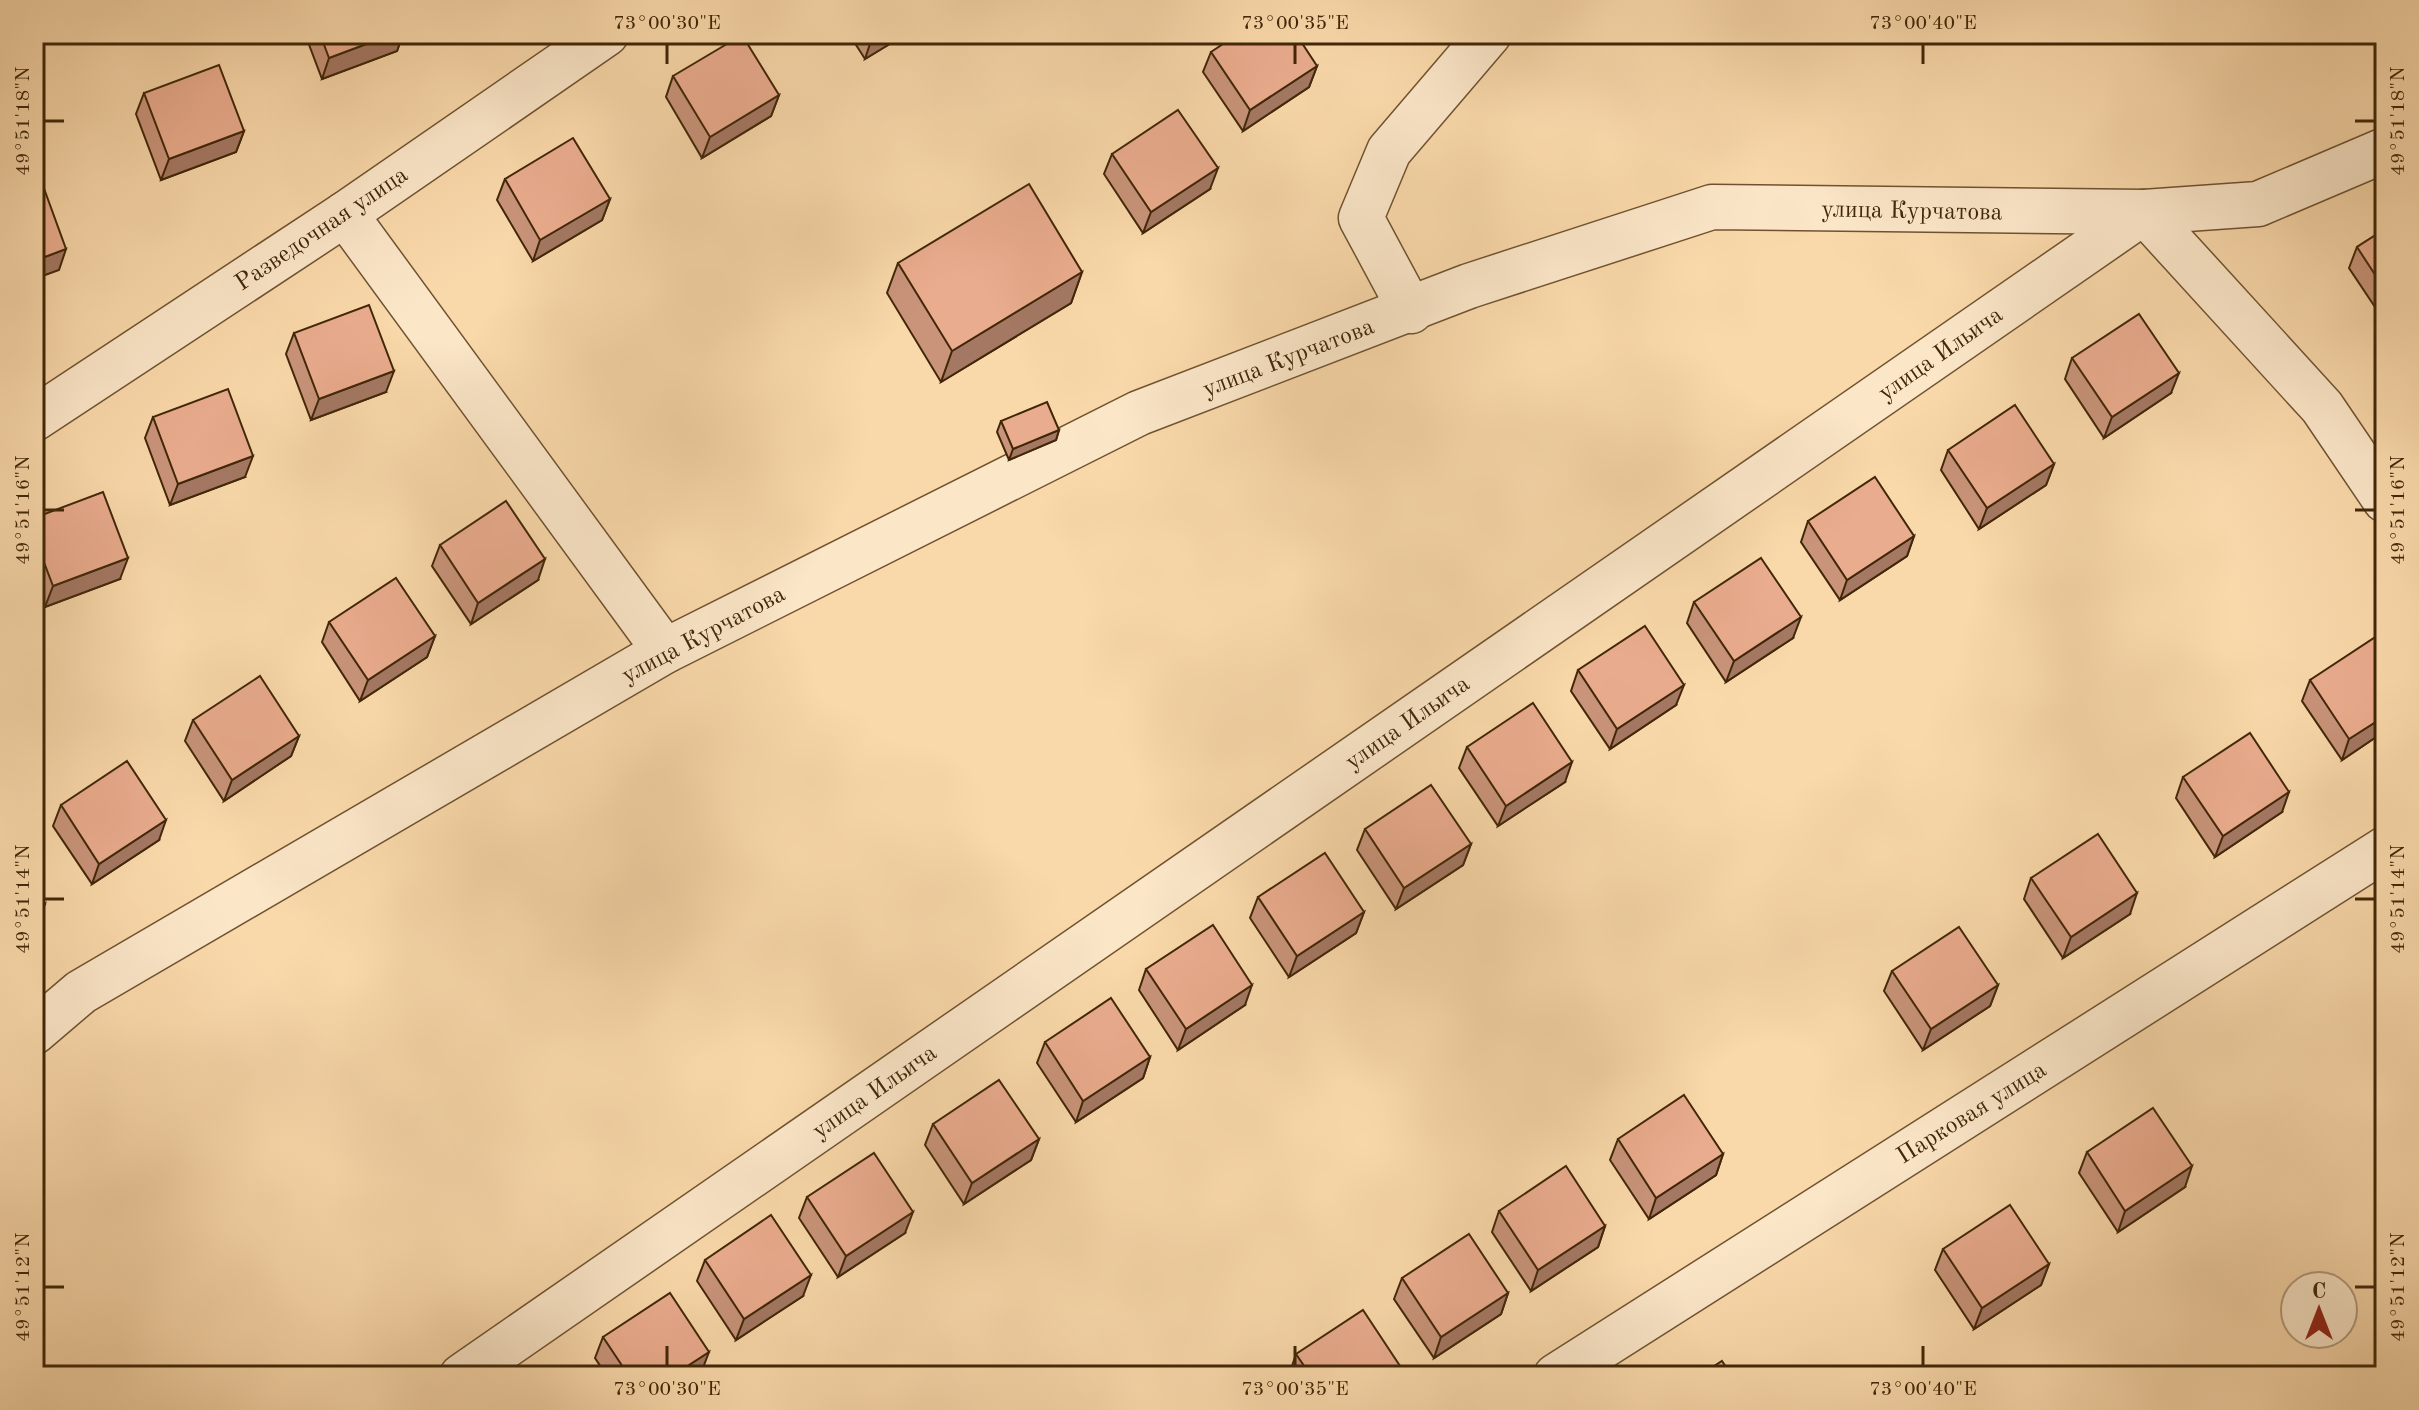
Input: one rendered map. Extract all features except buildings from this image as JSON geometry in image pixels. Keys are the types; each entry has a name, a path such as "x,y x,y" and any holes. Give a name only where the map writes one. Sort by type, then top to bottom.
{"street":[{"name":"Разведочная улица","path":"34,419 345,214 606,34"},
{"path":"1411,311 1361,218 1389,151 1489,34"},
{"path":"2144,212 2258,204 2385,150"},
{"name":"улица Курчатова","path":"34,1032 81,992 665,651 1139,413 1411,311 1469,286 1712,207 2144,212"},
{"path":"2144,212 2322,407 2385,500"},
{"name":"улица Ильича","path":"462,1376 2144,212"},
{"path":"345,214 665,651"},
{"name":"Парковая улица","path":"1556,1376 2385,849"}]}
